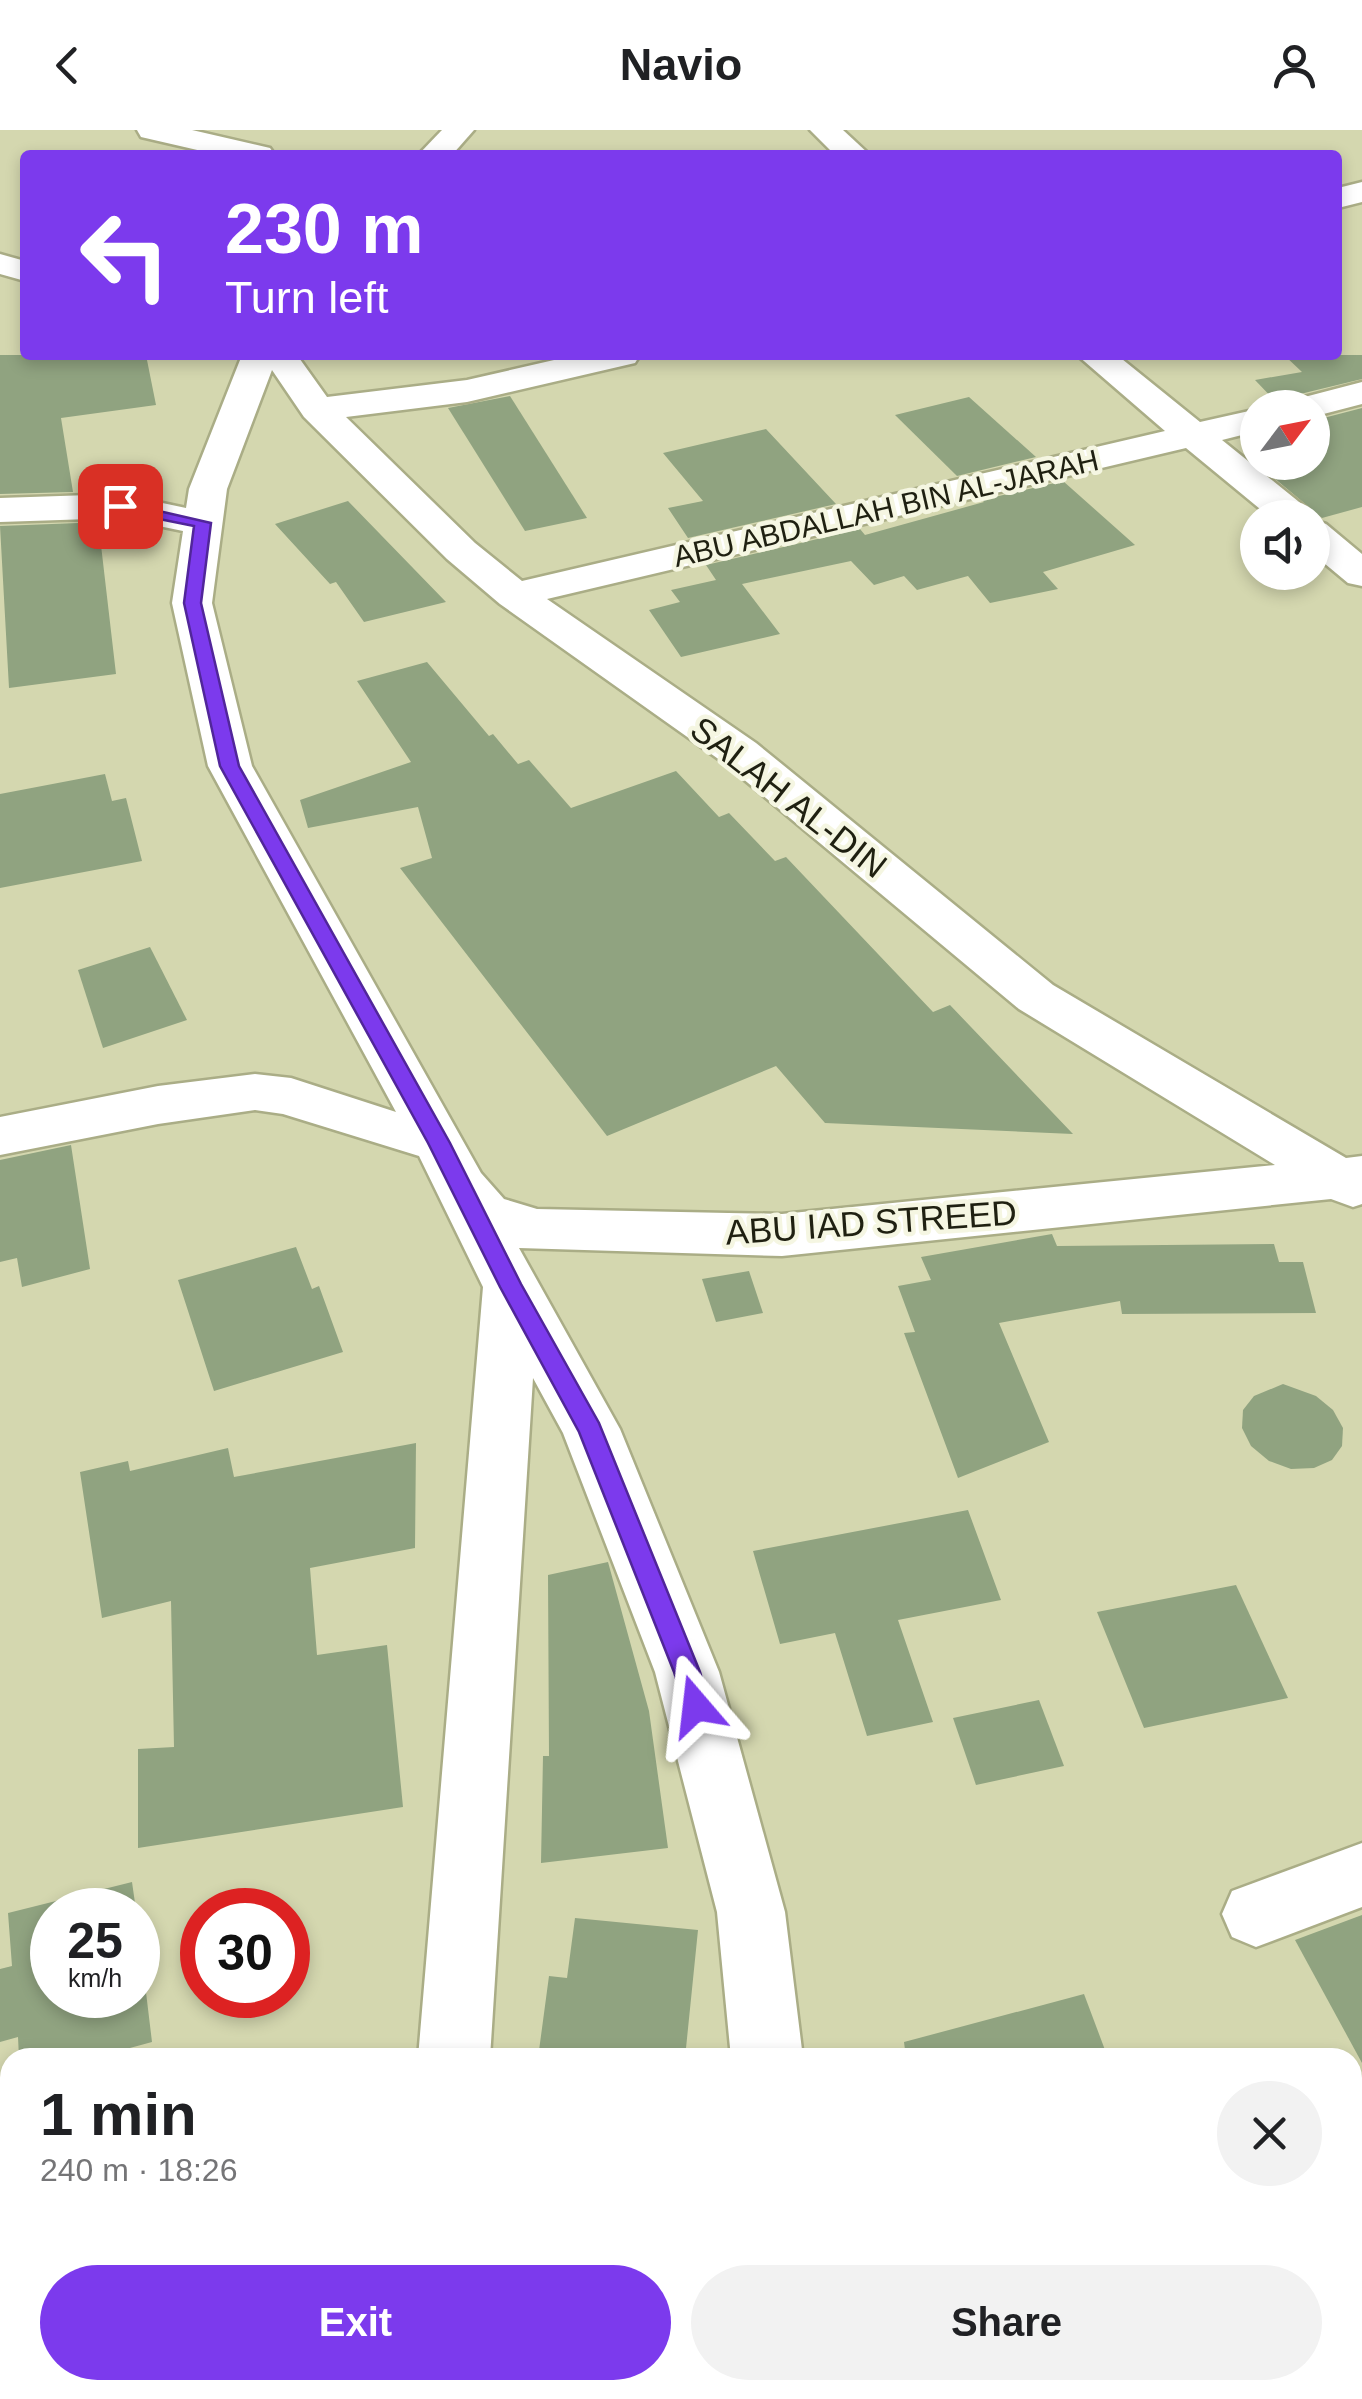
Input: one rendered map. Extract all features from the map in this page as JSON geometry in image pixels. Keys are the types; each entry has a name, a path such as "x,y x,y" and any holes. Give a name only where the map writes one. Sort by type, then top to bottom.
{"street":[{"path":"152,130 238,150"},
{"path":"439,150 459,130"},
{"path":"824,130 848,150"},
{"path":"258,360 208,489 192,603 230,766 439,1143 511,1287 591,1430 687,1672 751,1912 766,2048"},
{"name":"SALAH AL-DIN","path":"283,360 317,409 461,551 514,594 740,753 1036,997 1357,1184"},
{"path":"317,409 467,391 600,360"},
{"path":"1101,360 1273,500"},
{"path":"1330,402 1362,393"},
{"name":"ABU ABDALLAH BIN AL-JARAH","path":"514,594 1240,425"},
{"path":"0,510 120,506 203,523"},
{"path":"1330,547 1362,574"},
{"path":"0,1136 158,1105 255,1092 291,1096 324,1110 439,1143"},
{"name":"ABU IAD STREED","path":"439,1143 478,1213 514,1228 537,1230 782,1235 1357,1184"},
{"path":"455,2048 511,1287"},
{"path":"1256,1914 1362,1875"}],"building":[{"path":"0,355 20,355 20,360 147,360 156,405 61,418 73,492 0,494"},
{"path":"1342,355 1362,355 1362,379 1317,390 1265,390 1255,380 1302,372 1289,360 1342,360"},
{"path":"510,396 587,518 525,531 448,408"},
{"path":"969,397 1036,457 957,476 895,415"},
{"path":"1362,408 1362,507 1330,516 1330,500 1300,500 1277,480 1330,480 1330,416"},
{"path":"766,429 836,504 688,538 668,508 703,501 663,453"},
{"path":"1063,481 1135,545 1043,572 1058,589 990,603 968,576 917,590 904,576 874,585 851,561 742,584 780,634 681,657 649,610 680,602 671,590 716,580 706,565 860,529 865,535"},
{"path":"348,501 446,602 364,622 336,582 330,584 275,524"},
{"path":"78,523 79,531 99,528 116,674 9,688 0,526"},
{"path":"427,662 489,736 493,734 518,764 529,760 571,808 676,771 719,817 729,813 775,861 786,857 933,1012 950,1005 1073,1134 825,1123 776,1066 607,1136 400,868 432,858 418,807 308,828 300,800 411,762 357,681"},
{"path":"105,774 112,801 126,798 142,861 0,888 0,794"},
{"path":"150,947 187,1020 103,1048 78,970"},
{"path":"71,1145 90,1269 22,1287 17,1258 0,1262 0,1160"},
{"path":"1052,1234 1057,1246 1274,1244 1279,1262 1303,1262 1316,1313 1122,1314 1120,1301 999,1323 1049,1442 958,1478 904,1333 915,1332 898,1286 931,1280 921,1257"},
{"path":"296,1247 312,1289 319,1286 343,1352 214,1391 178,1280"},
{"path":"749,1271 763,1313 716,1322 702,1279"},
{"path":"1283,1384 1316,1396 1333,1410 1343,1428 1342,1446 1332,1460 1314,1468 1291,1469 1269,1461 1251,1446 1242,1428 1243,1410 1254,1396"},
{"path":"416,1443 415,1548 310,1568 317,1655 387,1645 403,1807 138,1848 138,1749 174,1747 171,1601 102,1618 80,1472 128,1461 130,1471 228,1448 234,1477"},
{"path":"968,1510 1001,1600 898,1620 933,1722 867,1736 835,1633 780,1644 753,1551"},
{"path":"608,1562 649,1711 668,1848 541,1863 543,1756 549,1756 548,1575"},
{"path":"1236,1585 1288,1698 1144,1728 1097,1612"},
{"path":"1039,1700 1064,1766 976,1785 953,1718"},
{"path":"132,1882 133,1888 108,1888"},
{"path":"30,1908 30,2018 149,2018 152,2042 130,2048 19,2048 18,2037 0,2042 0,1969 12,1966 8,1913"},
{"path":"1362,1915 1362,2048 1354,2048 1295,1940"},
{"path":"575,1918 698,1930 686,2048 539,2048 549,1976 567,1978"},
{"path":"1084,1994 1104,2048 905,2048 904,2042"}],"route":[{"path":"120,506 203,523 192,603 230,766 439,1143 511,1287 591,1430 687,1672 696,1706"}]}
